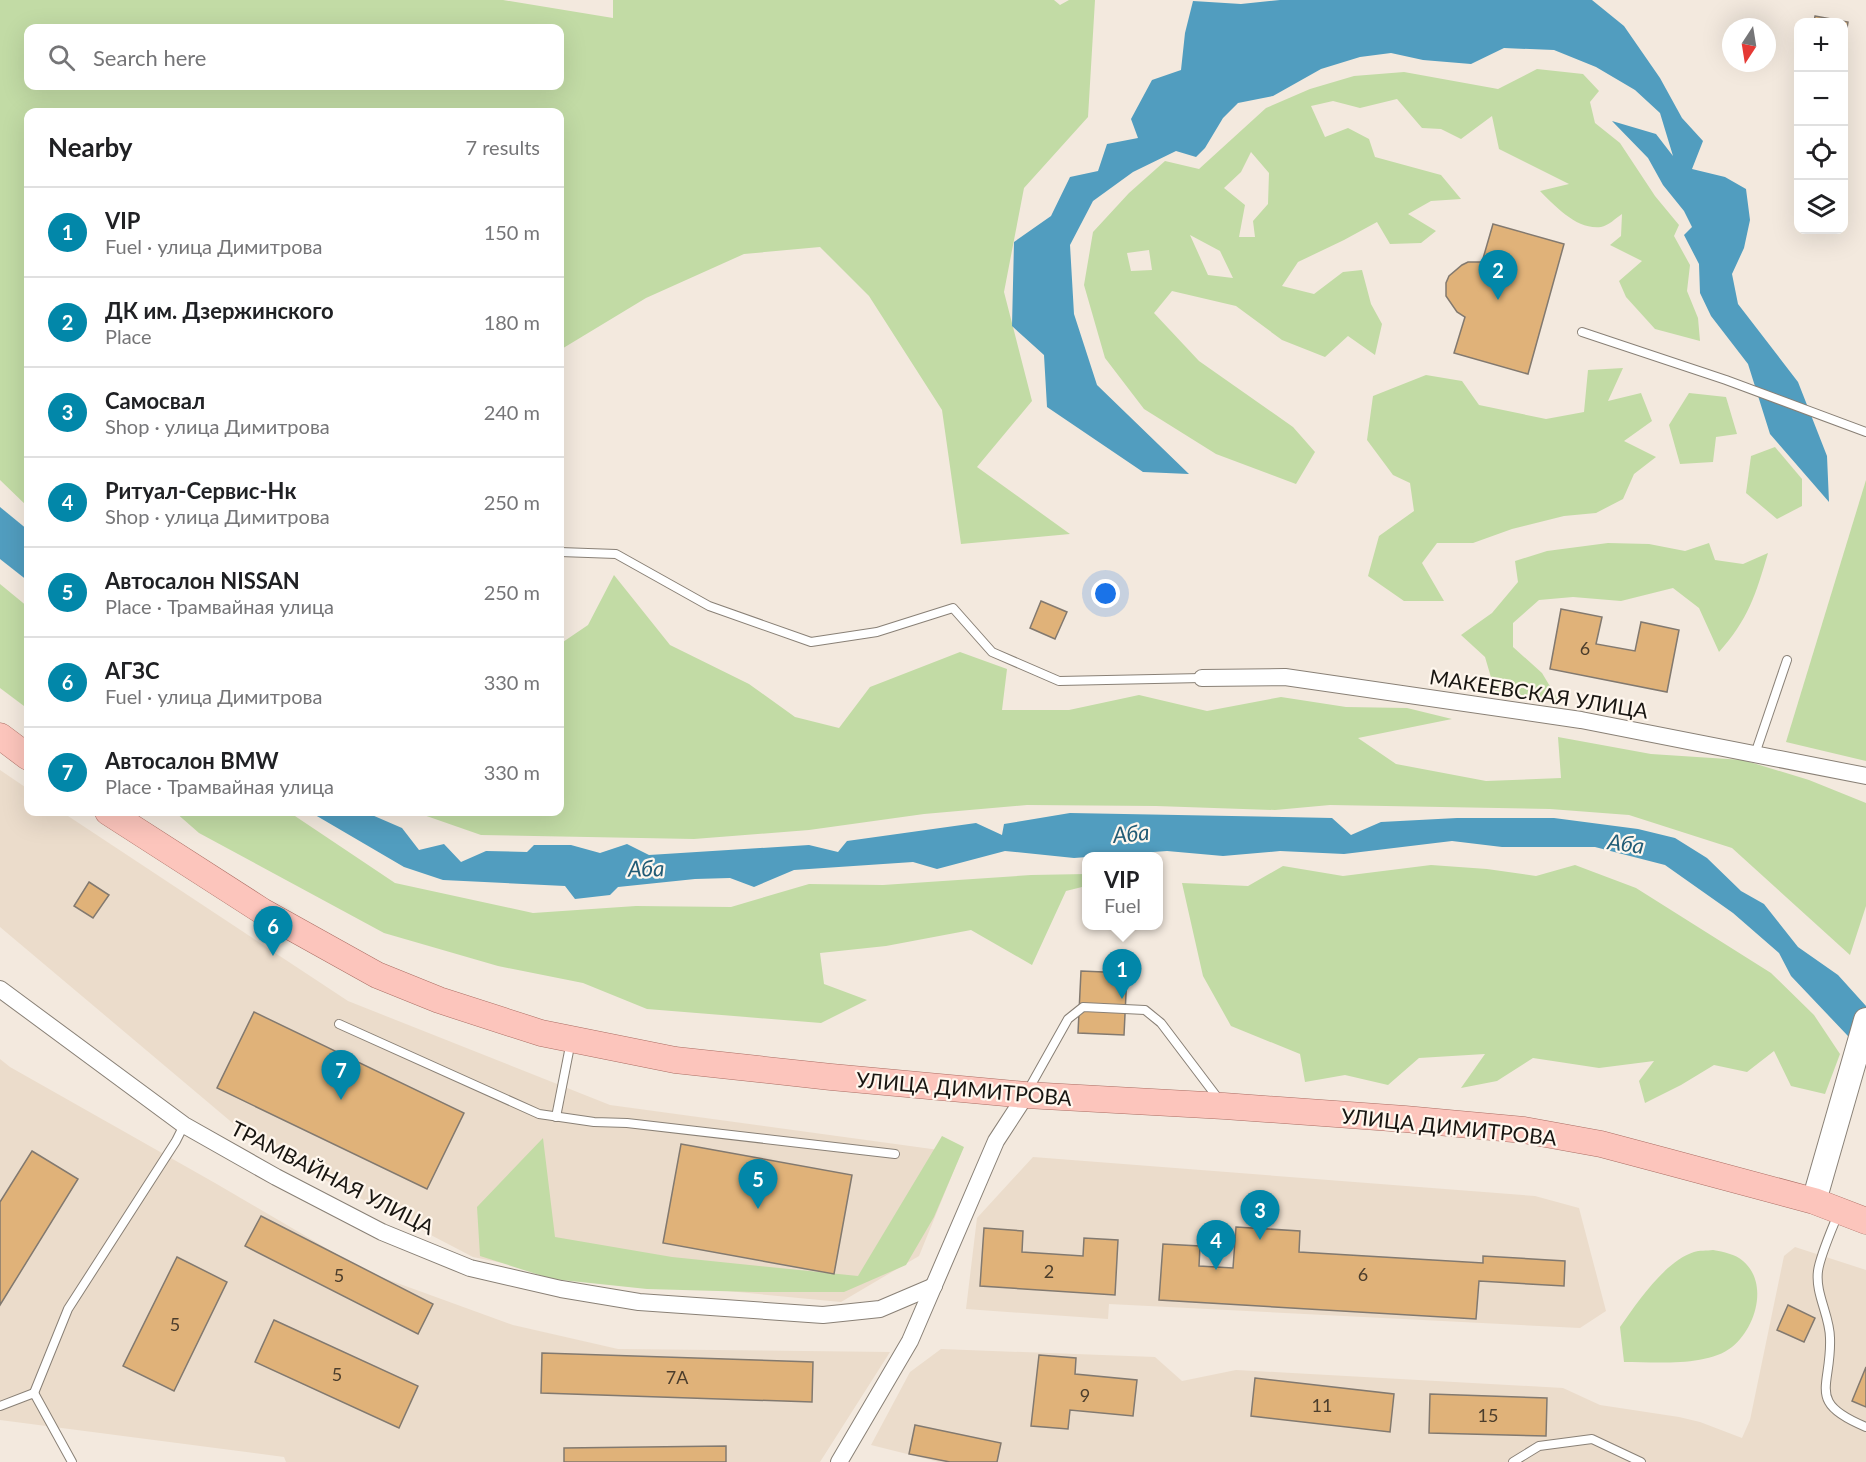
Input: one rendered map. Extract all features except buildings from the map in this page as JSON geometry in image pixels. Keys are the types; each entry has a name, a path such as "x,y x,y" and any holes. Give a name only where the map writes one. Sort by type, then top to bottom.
{"main road":[{"path":"0,736 24,754"},
{"name":"УЛИЦА ДИМИТРОВА","path":"114,816 262,911 377,975 439,1000 541,1033 675,1060 1026,1095 1224,1106 1524,1130 1601,1144 1814,1201 1866,1221"}],"street":[{"name":"МАКЕЕВСКАЯ УЛИЦА","path":"1202,678 1285,677 1581,720 1866,776"},
{"name":"ТРАМВАЙНАЯ УЛИЦА","path":"0,989 184,1125 276,1177 382,1232 470,1269 561,1289 639,1302 823,1315 880,1309 934,1286"},
{"path":"1814,1201 1866,1020"},
{"path":"839,1462 910,1341 996,1141 1026,1095"}],"lane":[{"path":"1582,332 1726,380 1866,432"},
{"path":"564,552 616,554 709,606 811,642 877,632 953,608 992,652 1059,681 1202,678"},
{"path":"1755,754 1787,660"},
{"path":"1026,1095 1068,1019 1083,1007 1134,1009 1144,1010 1161,1023 1224,1106"},
{"path":"339,1024 539,1114 895,1154"},
{"path":"556,1117 571,1039"},
{"path":"0,1406 34,1393 68,1310 184,1125"},
{"path":"1839,1209 1818,1270 1819,1289 1831,1340 1824,1386 1834,1410 1845,1419 1866,1427"},
{"path":"34,1393 72,1462"},
{"path":"1513,1462 1539,1446 1592,1439 1641,1462"}],"shaded area":[{"path":"0,770 24,786 24,816 68,816 348,1001 610,1105 961,1153 919,1256 841,1302 561,1275 473,1257 260,1146 0,927"},
{"path":"0,1059 10,1067 367,1272 513,1325 618,1349 890,1352 820,1462 286,1462 284,1457 0,1420"},
{"path":"1033,1157 1535,1196 1579,1208 1606,1311 1580,1328 1109,1304 1108,1319 966,1309 977,1218"},
{"path":"1795,1247 1866,1270 1866,1462 939,1462 871,1445 910,1372 941,1349 1155,1357 1182,1381 1236,1370 1563,1388 1600,1405 1679,1417 1700,1422 1742,1438 1750,1420 1784,1256"}],"green space":[{"path":"0,0 503,0 613,18 613,0 1054,0 1060,5 1069,0 1095,0 1088,117 1024,188 1004,292 1032,401 977,467 1070,534 961,544 942,410 869,296 820,247 744,254 646,298 564,348 564,108 24,108 24,503 0,480"},
{"path":"1537,69 1583,74 1599,91 1590,102 1595,123 1620,143 1655,196 1679,225 1674,236 1690,265 1687,291 1698,318 1700,341 1655,329 1626,297 1619,281 1642,261 1610,245 1621,236 1622,214 1601,227 1584,225 1568,216 1540,191 1569,184 1499,149 1492,116 1461,139 1441,129 1422,128 1397,99 1360,108 1333,101 1311,106 1325,137 1348,128 1369,139 1375,157 1441,175 1461,199 1431,201 1408,214 1436,231 1421,243 1390,244 1377,222 1298,262 1282,286 1314,294 1343,272 1362,270 1371,304 1382,324 1375,355 1348,336 1325,357 1282,340 1236,306 1172,291 1154,313 1199,361 1293,427 1315,452 1296,484 1216,454 1144,409 1105,358 1084,285 1093,232 1129,193 1165,161 1199,169 1266,108 1310,89 1354,76 1404,72 1498,89","holes":["1251,152 1269,173 1268,204 1253,221 1255,237 1239,237 1245,205 1224,188 1241,172","1190,235 1220,251 1233,278 1208,275","1149,250 1152,270 1131,271 1127,253"]},
{"path":"1623,368 1608,401 1641,393 1652,421 1624,441 1656,457 1634,474 1623,499 1596,513 1564,516 1512,529 1473,543 1437,543 1422,563 1444,601 1404,601 1368,576 1379,536 1414,511 1410,483 1393,475 1367,440 1373,396 1426,375 1462,381 1479,405 1546,419 1584,412 1588,370"},
{"path":"1689,393 1726,397 1737,434 1716,437 1713,462 1680,464 1669,425"},
{"path":"1775,447 1802,479 1802,506 1777,519 1746,493 1751,456"},
{"path":"1866,480 1866,761 1786,742"},
{"path":"1608,543 1649,544 1685,551 1709,543 1715,560 1743,564 1768,553 1750,606 1737,629 1719,652 1699,608 1673,588 1621,601 1573,597 1539,600 1513,623 1513,647 1542,673 1560,703 1495,691 1485,657 1461,635 1492,613 1518,582 1515,561 1547,551"},
{"path":"614,575 670,645 749,684 795,717 839,728 870,687 960,652 1007,669 1002,710 1069,710 1139,695 1207,711 1281,697 1346,707 1407,708 1452,719 1358,738 1396,764 1486,781 1561,778 1558,737 1651,754 1743,760 1809,780 1866,803 1866,906 1850,955 1732,848 1629,815 1550,809 1330,805 1275,810 1027,805 924,814 809,830 694,839 481,835 426,816 564,816 564,641 588,625"},
{"path":"0,584 24,604 24,706 0,688"},
{"path":"180,816 295,816 395,883 533,913 636,906 731,907 809,884 883,885 1031,875 1082,874 1082,887 1066,891 1032,965 971,930 886,946 820,953 824,984 867,1000 821,1023 647,1009 583,983 498,966 384,933 199,833"},
{"path":"1431,865 1487,869 1536,876 1575,865 1636,888 1771,973 1814,1015 1840,1054 1825,1094 1791,1086 1774,1051 1747,1072 1714,1065 1645,1103 1639,1081 1654,1061 1599,1068 1533,1058 1497,1081 1461,1088 1485,1054 1419,1058 1388,1085 1345,1075 1305,1082 1300,1054 1231,1026 1203,976 1182,883 1248,886 1283,866 1343,876"},
{"path":"942,1136 964,1147 934,1217 906,1265 844,1292 647,1289 552,1279 480,1256 477,1207 543,1138 555,1237 672,1257 858,1276"},
{"path":"1713,1250 1743,1261 1751,1270 1756,1281 1756,1305 1748,1329 1732,1347 1709,1358 1665,1363 1624,1362 1620,1327 1643,1295 1662,1273 1683,1257 1696,1251"}],"water":[{"path":"1280,0 1592,0 1624,26 1660,78 1682,118 1703,141 1692,169 1725,177 1746,189 1750,220 1744,248 1732,274 1738,304 1798,382 1827,456 1829,502 1770,434 1748,364 1711,316 1700,293 1699,264 1684,235 1692,227 1684,211 1663,185 1648,158 1612,121 1656,134 1673,156 1660,113 1635,90 1596,67 1554,50 1504,48 1471,64 1423,60 1391,53 1360,57 1321,69 1273,96 1238,103 1223,118 1205,148 1196,157 1176,151 1133,172 1093,201 1070,245 1074,314 1097,385 1189,474 1143,472 1047,407 1044,355 1012,326 1014,242 1051,216 1070,177 1098,171 1107,144 1138,138 1131,119 1152,80 1181,70 1185,33 1193,1 1241,4"},
{"path":"0,507 24,527 24,578 0,559"},
{"name":"Аба","path":"1070,813 1332,818 1351,835 1381,822 1457,818 1554,818 1638,829 1675,838 1707,858 1741,891 1764,904 1798,947 1838,975 1866,1006 1866,1055 1791,976 1779,953 1733,913 1665,865 1595,847 1502,847 1452,841 1344,854 1280,851 1223,856 1167,851 1082,852 1082,857 1074,858 1005,851 937,869 913,862 794,870 754,887 730,878 695,879 618,887 610,895 575,899 565,886 443,880 404,867 317,816 374,816 402,828 419,850 444,844 461,862 486,851 527,852 534,845 571,845 600,853 627,844 649,855 809,845 838,852 847,841 976,823 1002,835 1004,824"}],"place":[{"name":"ДК им. Дзержинского","path":"1498,300"},
{"name":"АГЗС","path":"273,956"},
{"name":"VIP","path":"1122,999"},
{"name":"Автосалон BMW","path":"341,1100"},
{"name":"Автосалон NISSAN","path":"758,1209"},
{"name":"Самосвал","path":"1260,1240"},
{"name":"Ритуал-Сервис-Нк","path":"1216,1270"}]}
